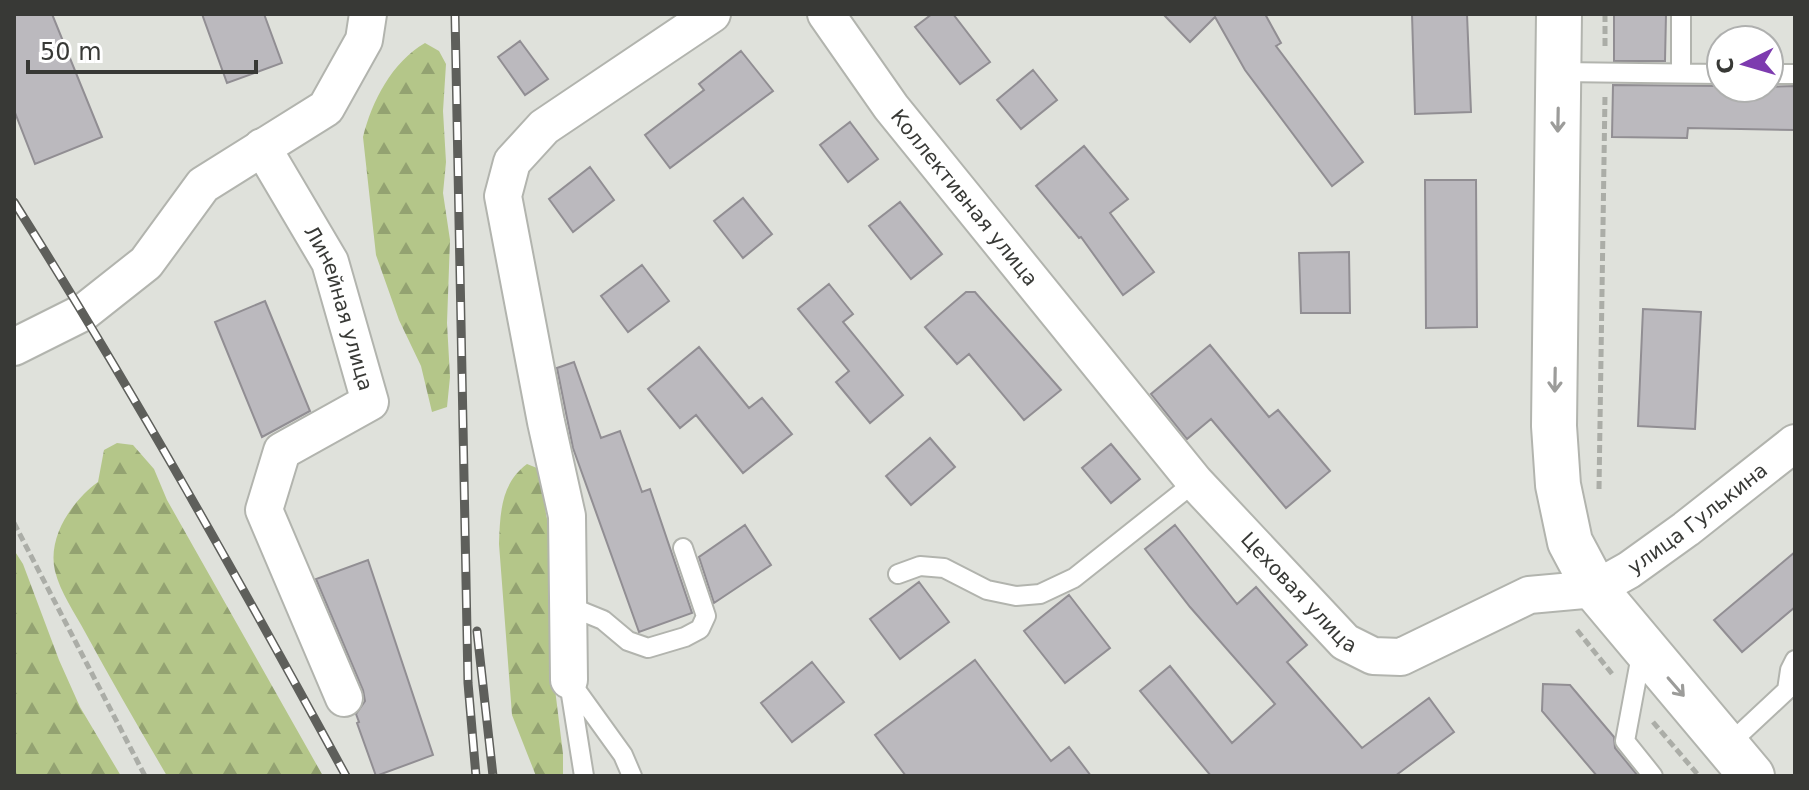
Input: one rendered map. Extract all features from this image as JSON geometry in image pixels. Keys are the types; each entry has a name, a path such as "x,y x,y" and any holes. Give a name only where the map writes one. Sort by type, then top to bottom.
{"main road":[{"path":"1559,14 1554,426 1558,485 1570,542 1595,589 1740,761"}],"street":[{"path":"14,347 84,312 146,263 203,185 326,108 364,40 368,14"},
{"path":"569,680 567,516 503,196 512,162 544,127 712,14"},
{"name":"Коллективная улица","path":"826,14 891,107 1110,378"},
{"name":"Линейная улица","path":"262,147 330,262 370,402 282,451 264,510 344,698"},
{"name":"Цеховая улица","path":"1110,378 1195,482 1345,642 1373,656 1401,657 1529,595 1595,589"},
{"name":"улица Гулькина","path":"1595,589 1629,570 1686,529 1795,443"}],"lane":[{"path":"1681,14 1681,73"},
{"path":"1559,72 1705,74"},
{"path":"898,574 920,566 944,568 987,590 1016,596 1040,594 1074,578 1195,482"},
{"path":"566,605 603,620 628,641 648,648 685,637 700,629 706,616 683,548"},
{"path":"1642,647 1625,741 1653,776"},
{"path":"1740,761 1787,690 1795,660"},
{"path":"569,680 584,776"},
{"path":"569,680 623,755 632,776"}],"path":[{"path":"1598,499 1605,14"},
{"path":"14,523 145,776"}],"green space":[{"path":"425,43 439,51 446,64 443,193 450,240 447,323 450,377 447,407 432,412 421,366 399,320 376,255 363,137 385,84 403,61"},
{"path":"117,443 133,445 154,469 167,500 323,776 167,776 60,587 53,558 64,521 79,499 98,482 104,450"},
{"path":"527,464 542,470 546,514 556,560 555,689 563,776 536,776 512,715 499,532 507,489"},
{"path":"14,550 23,564 80,707 121,776 14,776"}],"building":[{"path":"14,14 52,14 102,137 35,164 14,110"},
{"path":"202,14 264,14 282,63 227,83"},
{"path":"932,14 953,14 990,62 960,84 915,27"},
{"path":"1163,14 1265,14 1281,43 1276,46 1363,162 1332,186 1245,70 1215,17 1190,42"},
{"path":"1412,14 1467,14 1471,112 1415,114"},
{"path":"1614,14 1666,14 1665,61 1614,61"},
{"path":"520,41 548,79 525,95 498,57"},
{"path":"741,51 773,91 670,168 645,135 704,90 699,84"},
{"path":"1033,70 1057,100 1021,129 997,100"},
{"path":"1613,85 1705,86 1705,104 1785,104 1785,86 1795,86 1795,130 1688,128 1687,138 1612,137"},
{"path":"850,122 878,159 848,182 820,145"},
{"path":"1084,146 1128,199 1110,213 1154,272 1123,295 1081,237 1036,186"},
{"path":"590,167 614,200 573,232 549,199"},
{"path":"1425,180 1476,180 1477,327 1426,328"},
{"path":"743,198 772,234 743,258 714,221"},
{"path":"900,202 942,254 911,279 869,226"},
{"path":"1349,252 1350,313 1301,313 1299,253"},
{"path":"642,265 669,301 628,332 601,296"},
{"path":"829,284 853,314 843,322 903,395 870,423 836,382 849,371 798,309"},
{"path":"966,292 975,292 1061,390 1024,420 969,354 957,364 925,327"},
{"path":"265,301 310,411 262,437 215,322"},
{"path":"1643,309 1701,312 1695,429 1638,426"},
{"path":"1210,345 1269,417 1278,410 1330,471 1286,508 1211,419 1187,439 1151,394"},
{"path":"699,347 749,408 762,398 792,434 743,473 696,415 680,428 648,389"},
{"path":"574,362 601,438 620,431 642,492 650,489 692,613 639,632 573,448 557,368"},
{"path":"930,438 955,467 911,505 886,476"},
{"path":"1111,444 1140,479 1111,503 1082,468"},
{"path":"745,525 771,565 714,603 699,557"},
{"path":"1175,525 1237,604 1256,587 1307,645 1287,662 1362,748 1429,698 1454,732 1395,776 1211,776 1140,691 1170,666 1232,743 1275,704 1190,607 1145,549"},
{"path":"1795,552 1795,607 1742,652 1714,620"},
{"path":"368,560 433,755 376,776 357,723 356,714 365,701 363,690 316,579"},
{"path":"919,582 949,622 900,659 870,619"},
{"path":"1069,595 1110,648 1065,683 1024,631"},
{"path":"975,660 1051,761 1069,747 1091,776 906,776 875,735"},
{"path":"812,662 844,702 792,742 761,703"},
{"path":"1543,684 1570,685 1614,737 1615,748 1638,776 1597,776 1542,711"}],"railway":[{"path":"455,14 468,683 476,776"},
{"path":"14,202 184,486 346,776"},
{"path":"477,631 493,776"}]}
